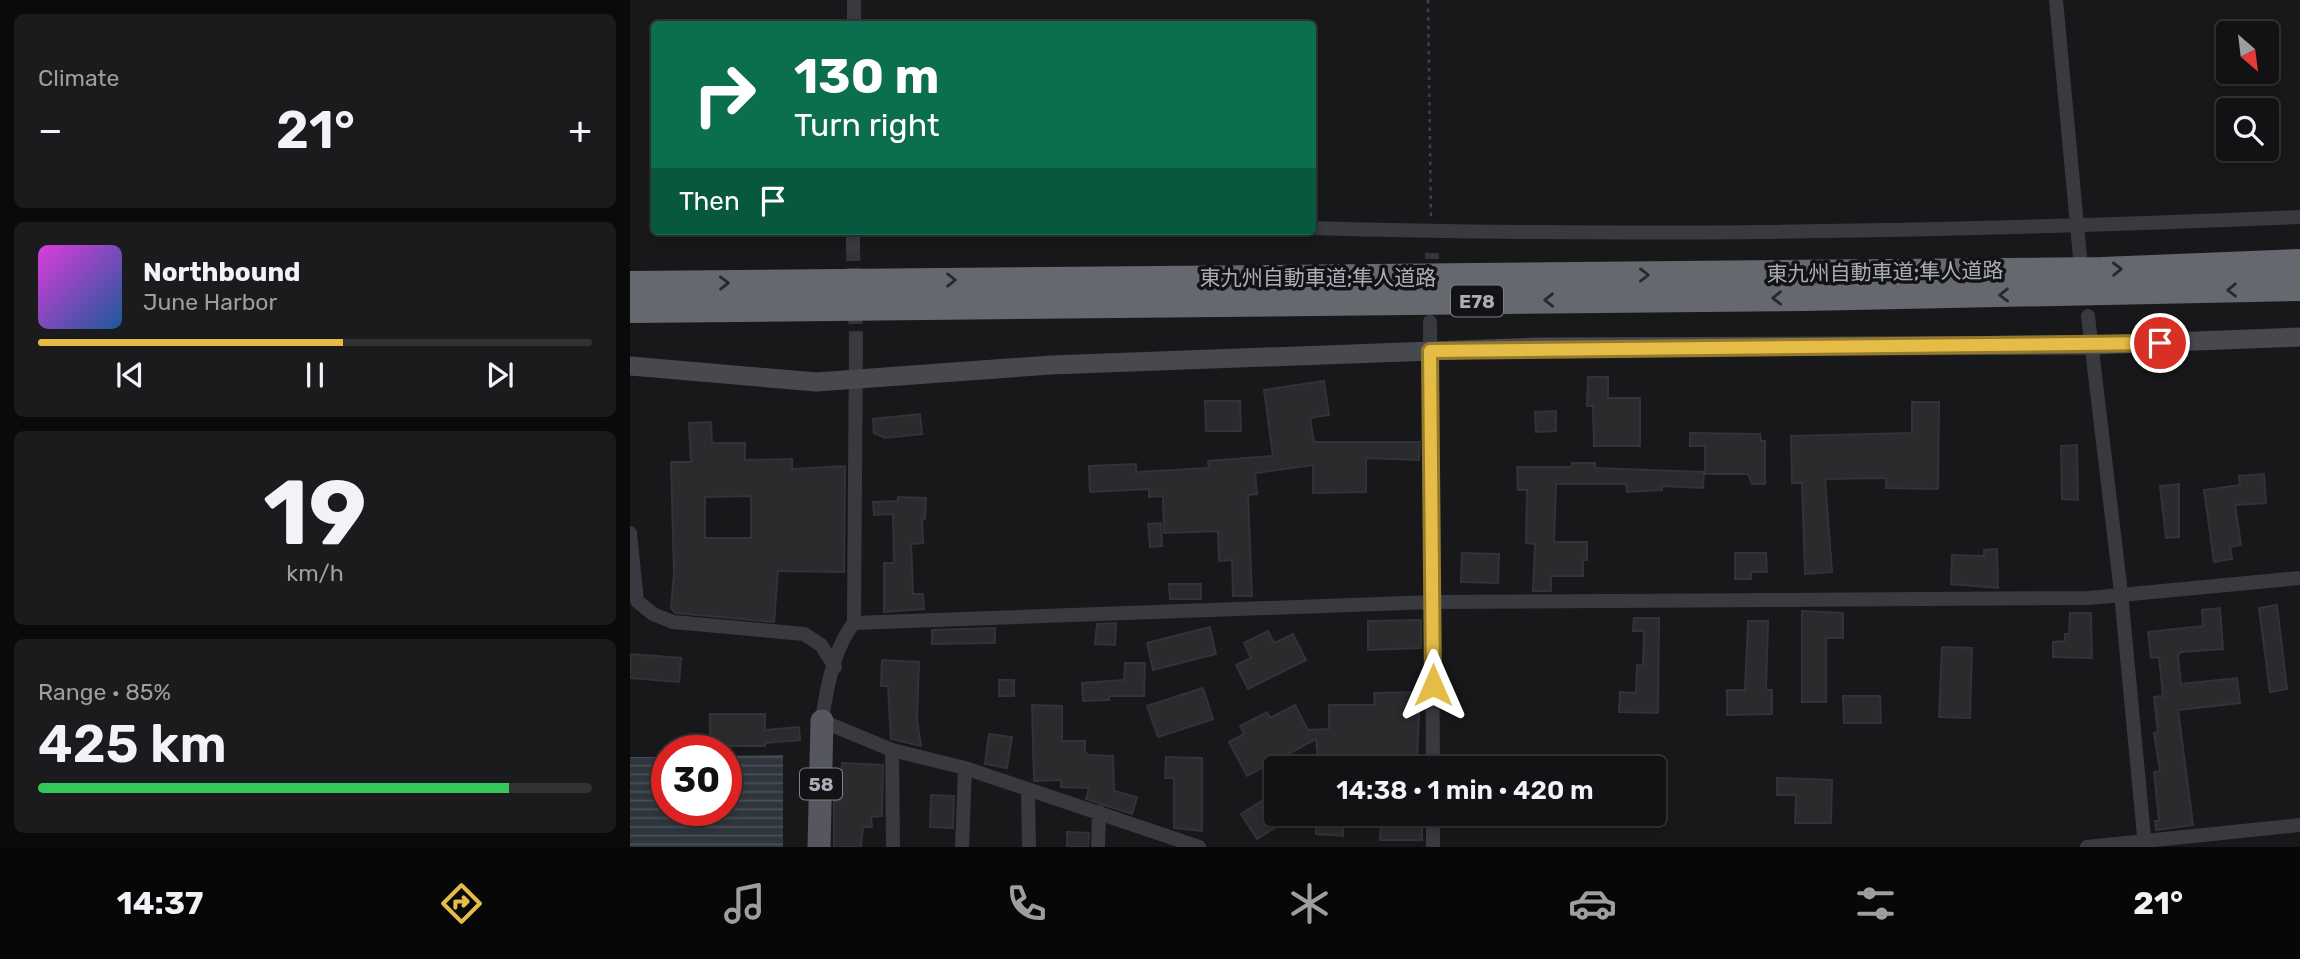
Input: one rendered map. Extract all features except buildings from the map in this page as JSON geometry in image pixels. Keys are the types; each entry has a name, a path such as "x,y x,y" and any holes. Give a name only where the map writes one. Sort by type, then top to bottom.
{"highway":[{"name":"東九州自動車道;隼人道路","path":"643,297 2049,271 2300,262"},
{"name":"東九州自動車道;隼人道路","path":"643,297 1818,298 2300,288"}],"main road":[{"name":"58","path":"819,847 822,720"}],"street":[{"path":"854,0 854,21"},
{"path":"2056,0 2080,257"},
{"path":"1316,228 1432,232 2078,227 2300,217"},
{"path":"853,235 853,247"},
{"path":"2088,316 2121,593 2146,845"},
{"path":"1430,322 1433,756"},
{"path":"630,366 816,382 1051,365 1430,351 1846,344 2092,345 2300,337"},
{"path":"856,339 854,623 846,632 822,720 892,750 965,768 1199,847"},
{"path":"630,533 638,601 653,614 673,622 804,634 821,645 835,667"},
{"path":"854,623 1432,602 2075,598 2300,578"},
{"path":"892,750 893,847"},
{"path":"962,847 965,768"},
{"path":"1028,791 1029,847"},
{"path":"1098,847 1099,812"},
{"path":"2087,847 2146,845 2300,825"},
{"path":"1433,826 1433,847"}],"path":[{"path":"1427,0 1432,232"}],"shaded area":[{"path":"783,755 783,847 630,847 630,757 651,757 651,826 742,826 742,756"}],"tunnel":[{"path":"853,247 856,339"},
{"path":"1431,280 1432,253"}],"route":[{"path":"1433,685 1430,351 1593,347 2160,343"}]}
